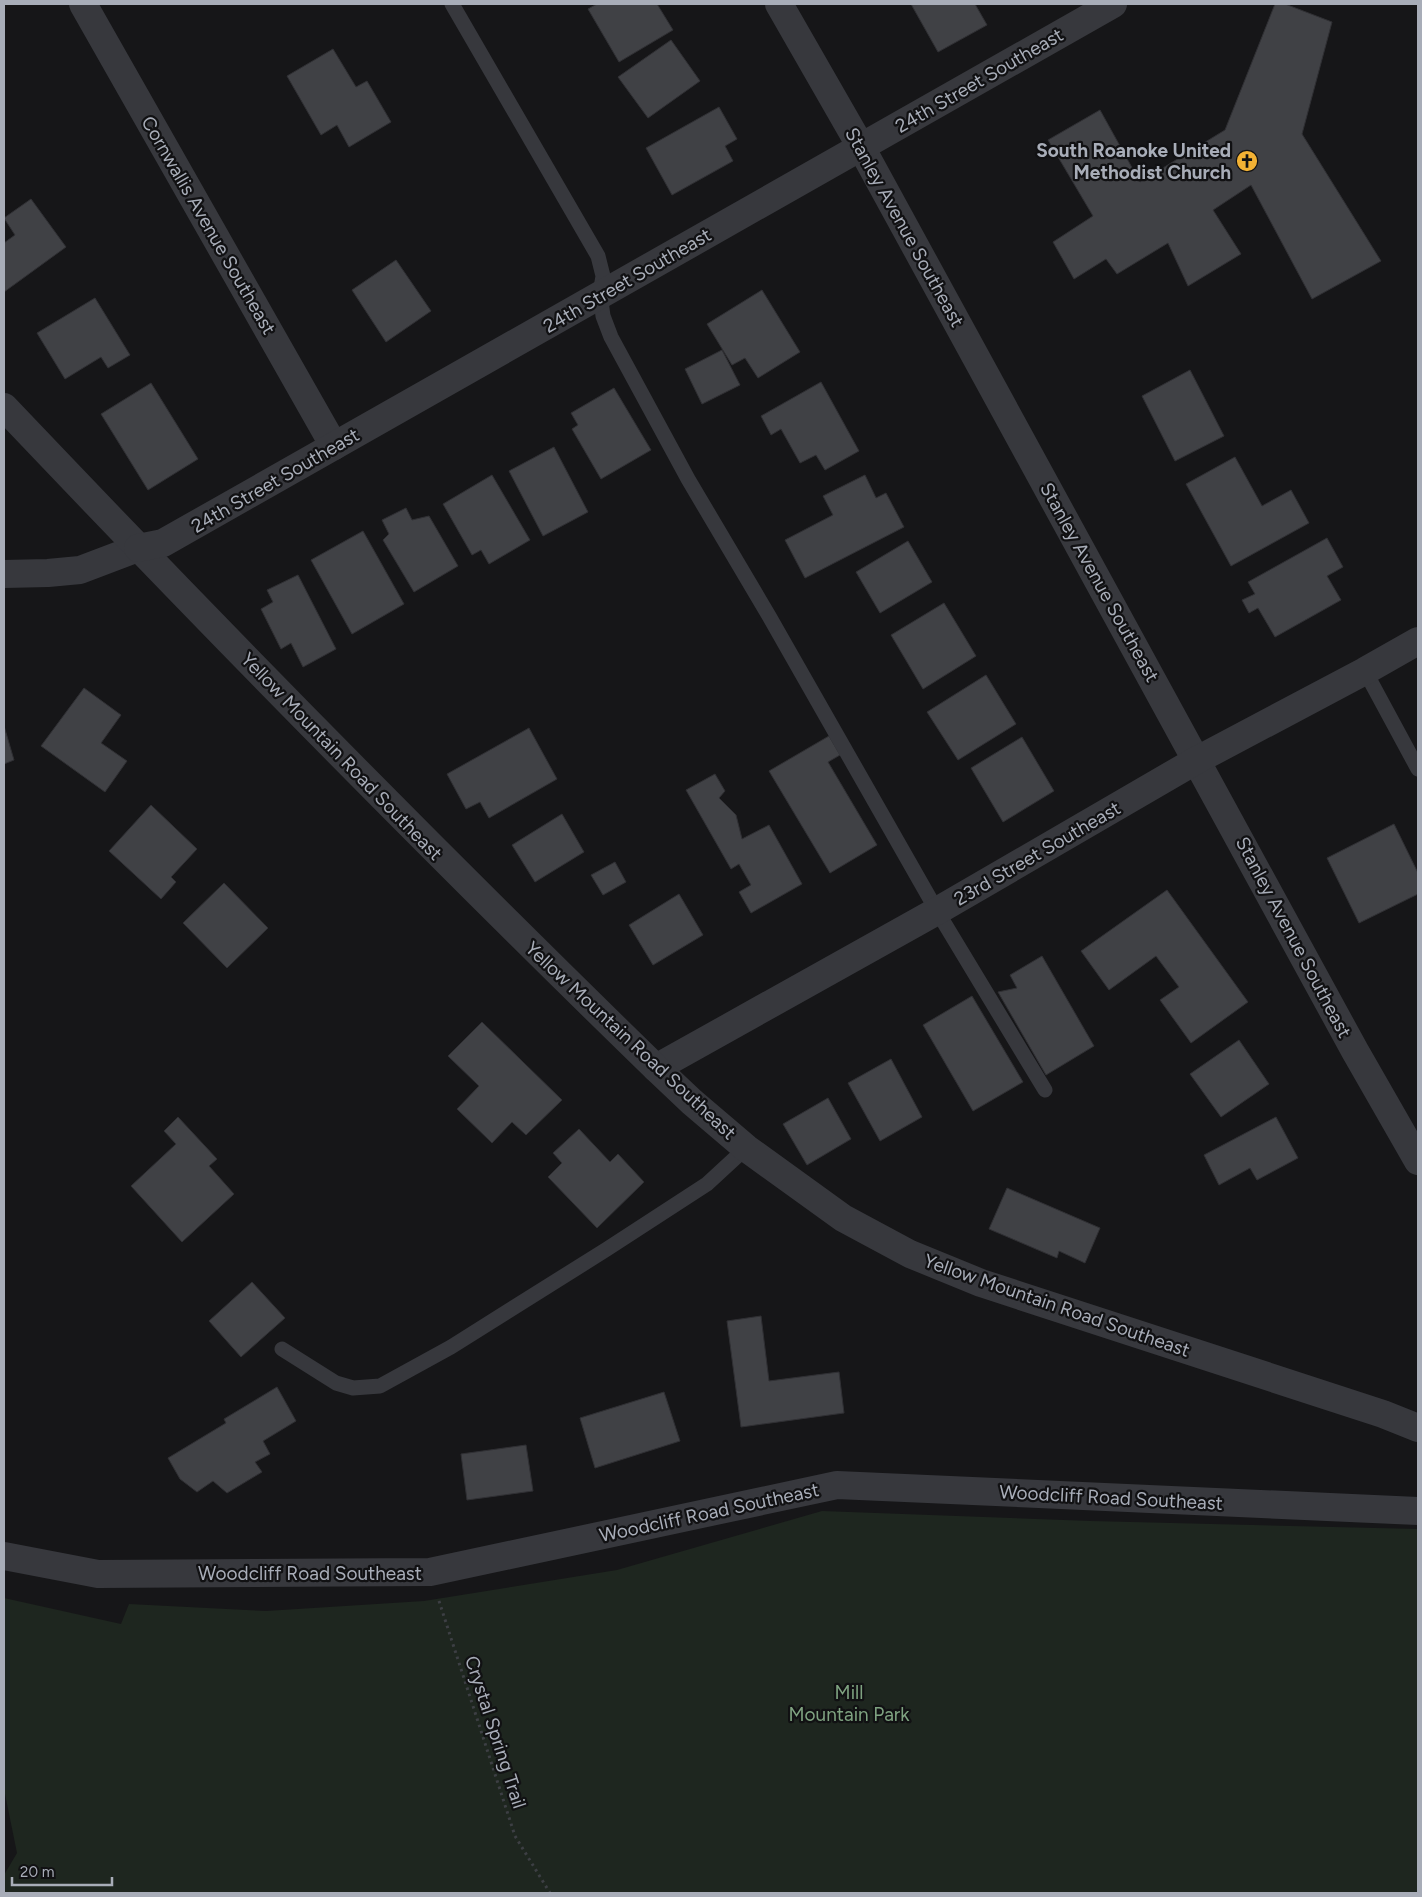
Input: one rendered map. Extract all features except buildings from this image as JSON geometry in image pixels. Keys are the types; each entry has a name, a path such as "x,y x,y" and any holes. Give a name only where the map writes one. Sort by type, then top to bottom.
{"street":[{"name":"Cornwallis Avenue Southeast","path":"83,4 334,446"},
{"name":"Stanley Avenue Southeast","path":"780,4 861,147 1355,1050 1418,1161"},
{"name":"24th Street Southeast","path":"4,574 80,570 138,548 163,543 1109,5"},
{"name":"Yellow Mountain Road Southeast","path":"4,407 138,548 438,855 656,1068 746,1148 843,1218 910,1254 981,1283 1383,1414 1418,1428"},
{"name":"23rd Street Southeast","path":"656,1068 937,911 1197,760 1418,641"},
{"name":"Woodcliff Road Southeast","path":"4,1556 98,1574 430,1572 837,1485 1418,1511"}],"lane":[{"path":"452,4 598,256 603,276 600,294 603,316 611,337 684,471 770,616 937,911 1045,1090"},
{"path":"1365,671 1418,769"},
{"path":"282,1350 336,1383 353,1388 380,1386 451,1347 707,1184 746,1148"}],"path":[{"name":"Crystal Spring Trail","path":"430,1572 515,1836 550,1893"}],"green space":[{"name":"Mill Mountain Park","path":"822,1511 1091,1521 1418,1529 1418,1893 4,1893 4,1875 17,1853 4,1789 4,1598 121,1624 129,1604 266,1611 424,1601 617,1570"}],"place":[{"name":"South Roanoke United Methodist Church","path":"1247,161"}]}
